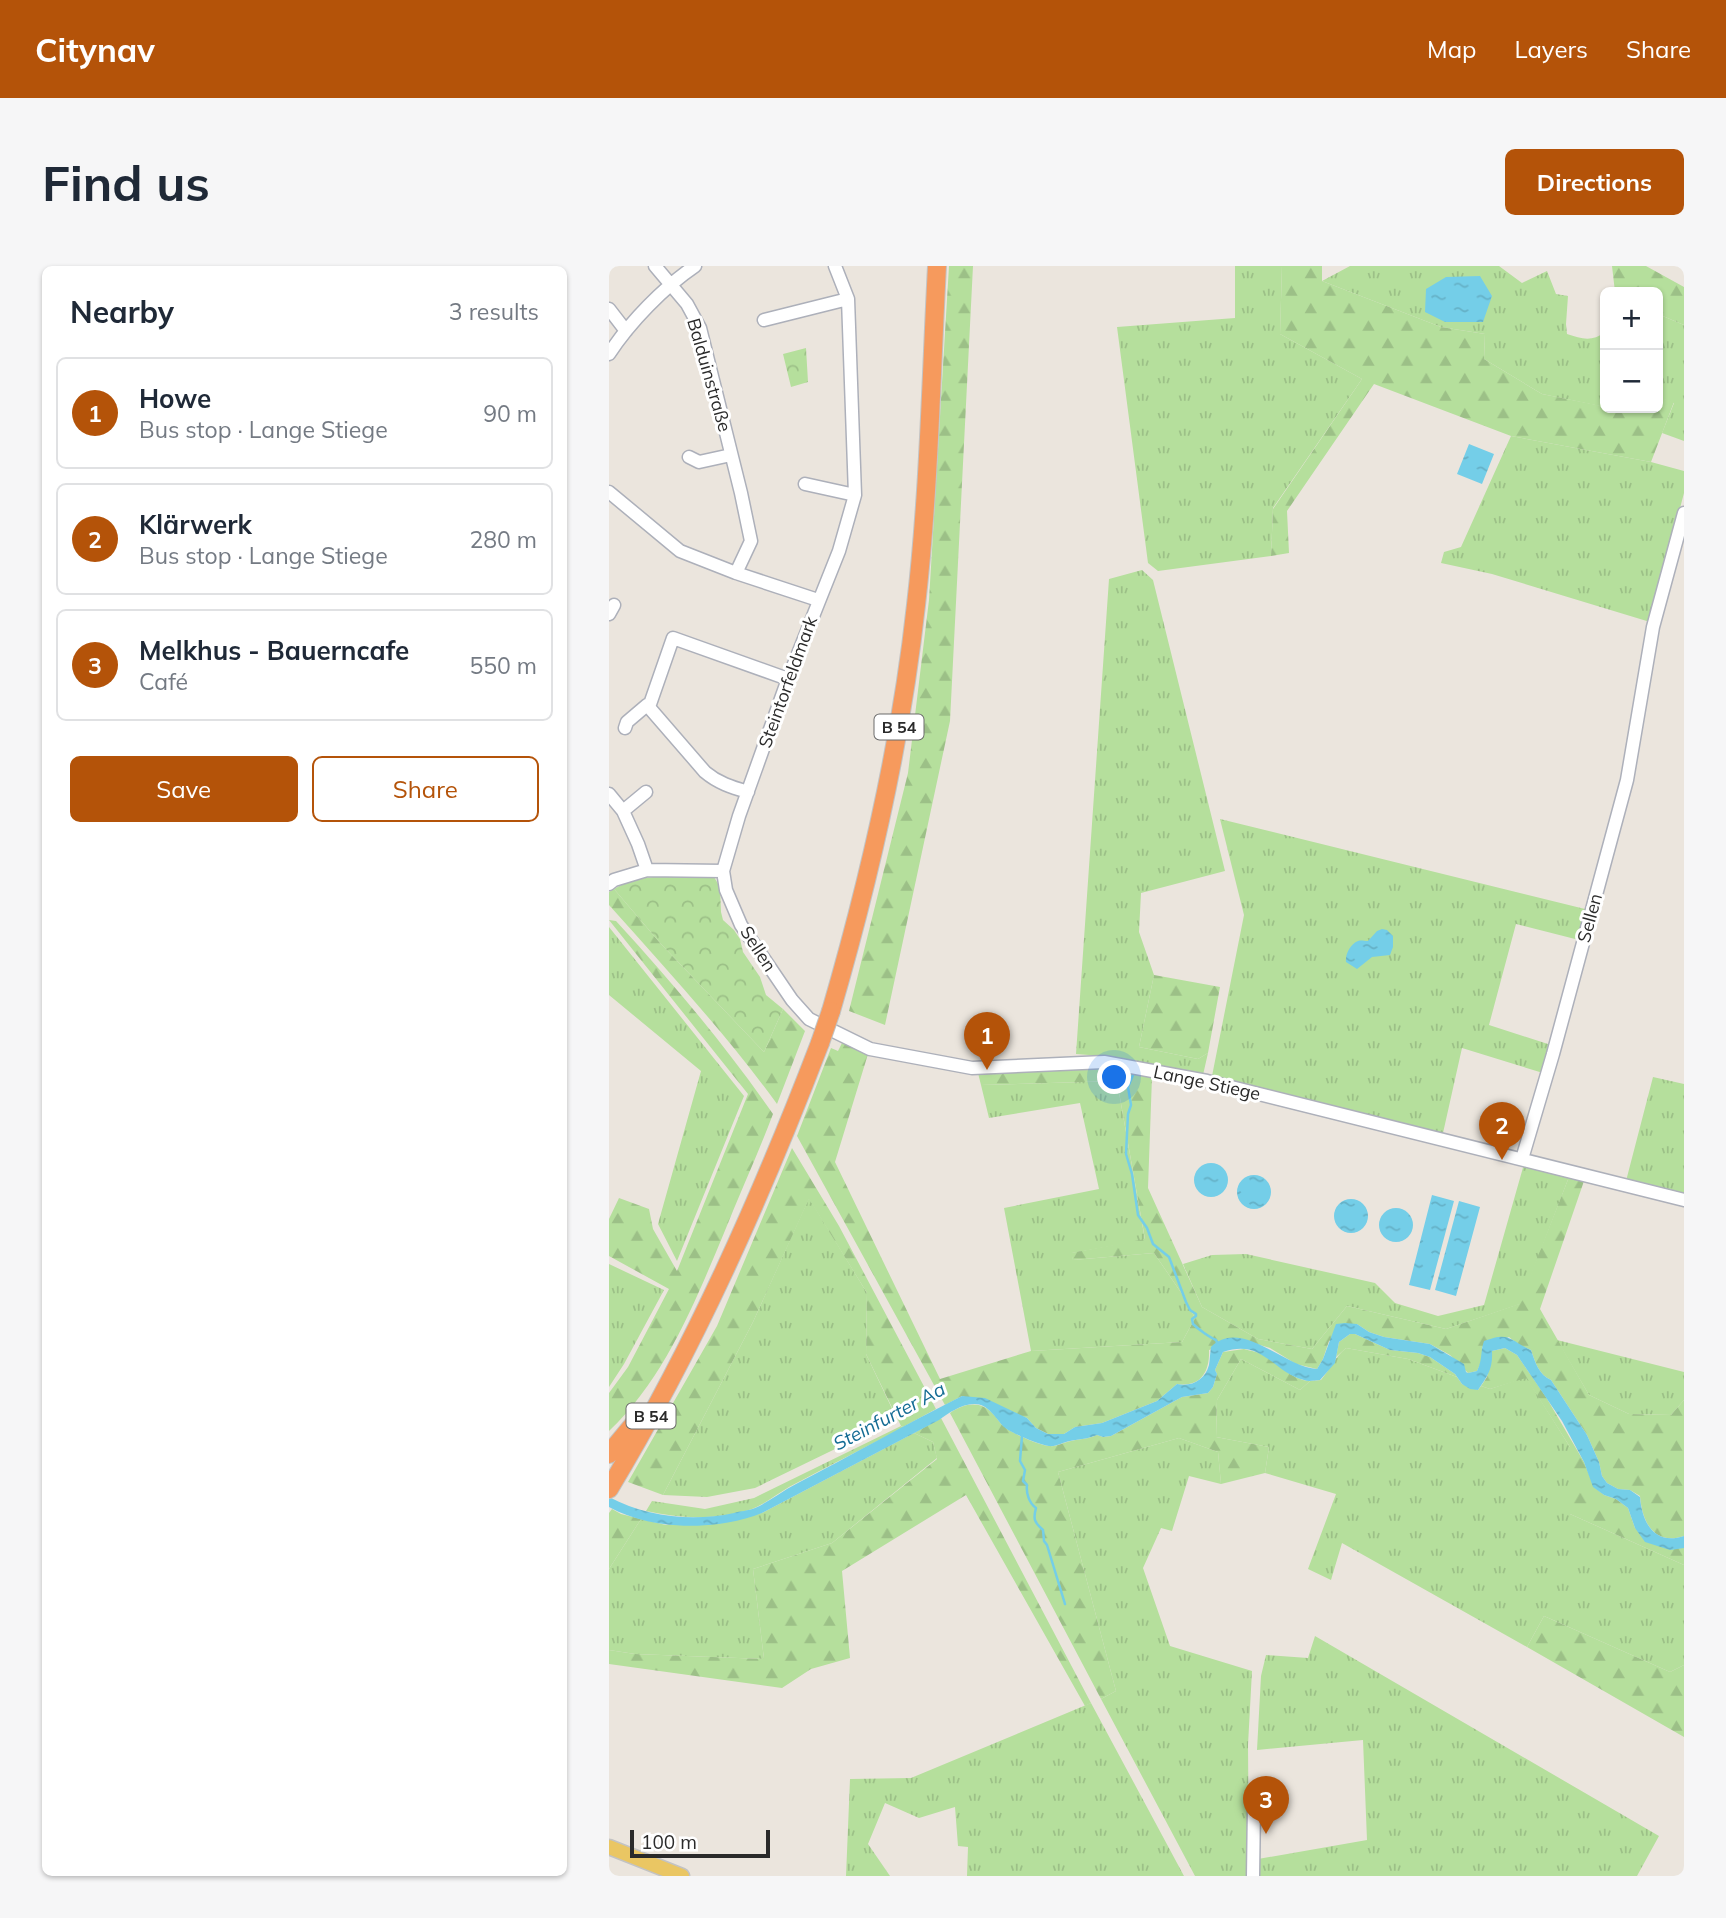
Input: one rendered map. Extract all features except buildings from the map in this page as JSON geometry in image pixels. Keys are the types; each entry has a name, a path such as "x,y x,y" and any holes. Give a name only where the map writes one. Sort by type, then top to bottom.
{"highway":[{"name":"B 54","path":"609,1489 682,1360 780,1146 831,1011 874,851 907,679 916,605 923,533 937,267"},
{"path":"609,1454 682,1360"}],"main road":[{"path":"609,1847 682,1876"}],"street":[{"name":"Balduinstraße","path":"655,266 694,314 700,328 751,541 736,573"},
{"path":"609,354 671,285 695,266"},
{"name":"Steintorfeldmark","path":"723,871 788,679 839,551 855,495 848,299 835,266"},
{"path":"764,320 848,299"},
{"path":"609,309 627,331"},
{"name":"Balduinstraße","path":"689,457 699,462 731,455"},
{"path":"805,484 855,495"},
{"path":"610,496 680,551 818,600"},
{"name":"Sellen","path":"1523,1159 1627,780 1653,627 1684,513"},
{"path":"649,707 673,638 788,679"},
{"path":"625,728 647,705 649,707"},
{"path":"649,707 705,772 726,786 748,792"},
{"path":"623,811 646,792"},
{"path":"609,794 623,811 647,870"},
{"path":"609,884 647,870 723,871"},
{"name":"Sellen","path":"723,871 726,890 741,925 792,1000 809,1019"},
{"name":"Lange Stiege","path":"809,1019 870,1049 894,1054 972,1068 1104,1062 1207,1082 1523,1159"},
{"path":"1523,1159 1684,1200"},
{"path":"1253,1876 1254,1806"}],"green space":[{"path":"949,266 973,266 950,721 885,1025 849,1011 908,773 929,600"},
{"path":"1235,266 1282,266 1280,334 1362,379 1273,508 1271,556 1158,571 1148,563 1117,327 1235,318"},
{"path":"1282,266 1322,266 1322,281 1441,327 1485,334 1484,359 1542,394 1600,406 1600,413 1663,413 1663,399 1674,402 1651,462 1511,436 1374,384 1287,511 1289,553 1271,556 1273,509 1362,379 1280,334"},
{"path":"1350,266 1499,266 1522,283 1547,271 1556,294 1568,296 1567,334 1587,339 1600,335 1600,406 1542,394 1484,359 1485,334 1441,327 1322,281"},
{"path":"1612,266 1646,266 1684,287 1684,325 1663,316 1663,287 1614,287"},
{"path":"1663,316 1684,325 1684,441 1662,433 1674,403 1663,399"},
{"path":"806,348 808,382 791,387 783,354"},
{"path":"1511,436 1651,462 1684,471 1684,493 1650,622 1492,574 1441,563 1444,552 1461,547"},
{"path":"1142,570 1153,580 1225,871 1141,893 1139,932 1154,975 1139,1047 1198,1059 1208,1053 1203,1075 1102,1056 1076,1054 1109,579"},
{"path":"1220,819 1585,909 1579,940 1516,924 1489,1025 1551,1045 1543,1073 1462,1048 1443,1133 1212,1076 1244,915"},
{"path":"714,877 720,887 723,920 740,939 743,952 760,977 766,995 783,1009 764,1052 661,944 614,889 648,878"},
{"path":"614,889 661,944 764,1052 783,1009 805,1031 777,1104 717,1027 609,905 609,892"},
{"path":"609,920 616,921 678,991 773,1114 702,1286 677,1338 647,1387 609,1431 609,1393 628,1367 669,1289 609,1256 609,1219 619,1198 649,1209 653,1229 677,1271 748,1094"},
{"path":"609,927 744,1096 677,1261 658,1224 701,1071 609,995"},
{"path":"1154,975 1220,987 1208,1053 1198,1059 1139,1047"},
{"path":"842,1043 868,1054 835,1162 940,1379 1031,1351 1182,1342 1195,1318 1154,1253 1073,1260 1071,1253 1145,1239 1117,1081 981,1085 978,1073 1103,1066 1152,1077 1148,1188 1202,1307 1258,1339 1312,1349 1347,1306 1446,1329 1519,1304 1569,1177 1584,1181 1540,1309 1589,1395 1629,1414 1671,1415 1684,1400 1684,1536 1665,1538 1657,1535 1643,1515 1640,1496 1607,1483 1587,1435 1551,1380 1540,1371 1531,1350 1509,1337 1482,1347 1482,1360 1477,1371 1468,1373 1450,1355 1430,1344 1384,1337 1357,1324 1329,1341 1317,1369 1296,1364 1270,1348 1240,1339 1209,1350 1206,1371 1198,1381 1185,1385 1177,1384 1157,1401 1102,1423 1075,1427 1064,1434 1048,1434 1036,1428 1027,1418 962,1396 945,1405 797,1136 831,1048 838,1051"},
{"path":"1653,1077 1684,1084 1684,1196 1626,1181"},
{"path":"1117,1081 1145,1240 1072,1253 1073,1260 1154,1253 1195,1318 1182,1342 1031,1351 1004,1208 1099,1189 1080,1103 989,1118 981,1085"},
{"path":"792,1148 839,1226 936,1409 901,1426 866,1354 867,1293 809,1199 753,1322 663,1495 628,1482 717,1326"},
{"path":"1524,1164 1569,1177 1520,1304 1446,1329 1347,1306 1312,1349 1258,1339 1202,1307 1183,1264 1212,1255 1246,1254 1375,1283 1395,1303 1438,1316 1484,1305"},
{"path":"809,1198 867,1293 866,1354 897,1419 755,1488 707,1497 663,1495 753,1322"},
{"path":"609,1264 664,1290 609,1387"},
{"path":"1350,1334 1390,1350 1430,1357 1457,1377 1408,1359 1346,1348 1336,1357 1339,1342"},
{"path":"1557,1340 1684,1372 1684,1400 1671,1415 1629,1414 1589,1395"},
{"path":"1346,1348 1408,1359 1457,1377 1462,1384 1478,1390 1481,1386 1490,1389 1526,1377 1570,1447 1570,1514 1684,1565 1684,1665 1670,1672 1544,1616 1527,1647 1342,1543 1331,1580 1308,1569 1336,1494 1265,1473 1269,1447 1216,1437 1217,1400 1241,1359 1300,1390 1310,1381 1321,1380"},
{"path":"1505,1348 1517,1355 1546,1397 1584,1462 1594,1487 1628,1508 1635,1528 1684,1548 1684,1565 1570,1514 1570,1447 1526,1378 1490,1389 1481,1386 1487,1377 1492,1351"},
{"path":"1244,1349 1263,1355 1291,1375 1310,1381 1300,1390 1241,1359 1217,1400 1216,1437 1269,1447 1265,1473 1221,1484 1218,1452 1179,1438 1058,1472 1116,1691 1101,1699 950,1413 967,1405 984,1407 1008,1430 1046,1445 1055,1446 1097,1435 1111,1436 1182,1397 1208,1393 1213,1387 1217,1374 1215,1370 1223,1352"},
{"path":"941,1418 1091,1703 1085,1706 966,1495 842,1571 850,1658 811,1669 782,1688 609,1664 609,1650 635,1654 764,1659 753,1569 832,1543 937,1459 933,1442 914,1433"},
{"path":"901,1426 903,1428 752,1509 699,1517 646,1511 652,1501 705,1509 754,1498"},
{"path":"914,1433 933,1442 937,1458 832,1543 753,1569 764,1659 635,1654 609,1650 609,1569 641,1519 666,1525 762,1513"},
{"path":"1179,1438 1218,1452 1221,1484 1189,1476 1172,1531 1161,1528 1143,1568 1170,1646 1252,1671 1248,1745 1249,1876 1195,1876 1101,1699 1116,1691 1058,1472"},
{"path":"612,1509 641,1519 609,1569 609,1513"},
{"path":"1544,1616 1670,1672 1684,1665 1684,1737 1527,1647"},
{"path":"1315,1636 1659,1836 1637,1876 1257,1876 1258,1859 1367,1840 1363,1740 1257,1750 1261,1676 1266,1655 1308,1658"},
{"path":"1091,1703 1184,1876 967,1876 968,1847 958,1846 955,1807 919,1818 885,1803 868,1844 890,1876 846,1876 850,1779 911,1778"}],"water":[{"path":"1480,276 1492,296 1483,322 1445,322 1425,312 1426,289 1446,277"},
{"path":"1469,444 1494,454 1482,484 1457,474"},
{"path":"1382,929 1393,936 1390,955 1372,957 1357,969 1346,962 1347,953 1353,945 1359,941 1368,941"},
{"path":"1211,1163 1223,1168 1228,1180 1223,1192 1211,1197 1199,1192 1194,1180 1199,1168"},
{"path":"1254,1175 1266,1180 1271,1192 1266,1204 1254,1209 1242,1204 1237,1192 1242,1180"},
{"path":"1432,1195 1454,1201 1430,1290 1409,1285"},
{"path":"1351,1199 1363,1204 1368,1216 1363,1228 1351,1233 1339,1228 1334,1216 1339,1204"},
{"path":"1459,1201 1480,1207 1456,1296 1435,1290"},
{"path":"1396,1208 1408,1213 1413,1225 1408,1237 1396,1242 1384,1237 1379,1225 1384,1213"},
{"path":"1336,1324 1357,1324 1384,1337 1430,1344 1464,1364 1468,1373 1477,1371 1484,1341 1504,1337 1531,1350 1540,1371 1551,1380 1587,1435 1607,1483 1618,1489 1630,1490 1640,1497 1651,1530 1665,1538 1684,1536 1684,1548 1670,1550 1645,1542 1635,1528 1628,1508 1593,1487 1584,1462 1562,1421 1517,1355 1505,1348 1492,1351 1491,1367 1485,1380 1478,1390 1470,1389 1462,1384 1455,1374 1430,1357 1390,1350 1355,1334 1350,1334 1339,1342 1335,1363 1320,1380 1306,1381 1293,1376 1248,1349 1223,1352 1215,1370 1217,1374 1213,1387 1208,1393 1182,1397 1111,1436 1097,1435 1054,1446 1044,1445 1004,1427 984,1406 969,1404 762,1513 744,1519 685,1526 645,1521 609,1507 609,1497 639,1509 670,1516 718,1516 752,1509 962,1396 985,1398 1027,1418 1036,1428 1048,1434 1064,1434 1075,1427 1102,1423 1157,1401 1177,1384 1197,1381 1207,1370 1211,1347 1223,1339 1249,1341 1304,1367 1317,1369"}],"waterway":[{"path":"1133,1075 1128,1087 1131,1105 1126,1154 1138,1215 1153,1244 1169,1257 1186,1302 1196,1314 1192,1319 1193,1324 1216,1340 1218,1345"},
{"path":"1022,1436 1020,1461 1025,1470 1023,1481 1027,1485 1030,1501 1036,1508 1035,1520 1043,1530 1044,1541 1065,1604"}],"place":[{"name":"Howe","path":"987,1070"},
{"name":"Klärwerk","path":"1502,1160"},
{"name":"Melkhus - Bauerncafe","path":"1266,1834"}],"water label":[{"name":"Steinfurter Aa","path":"889,1416"}]}
